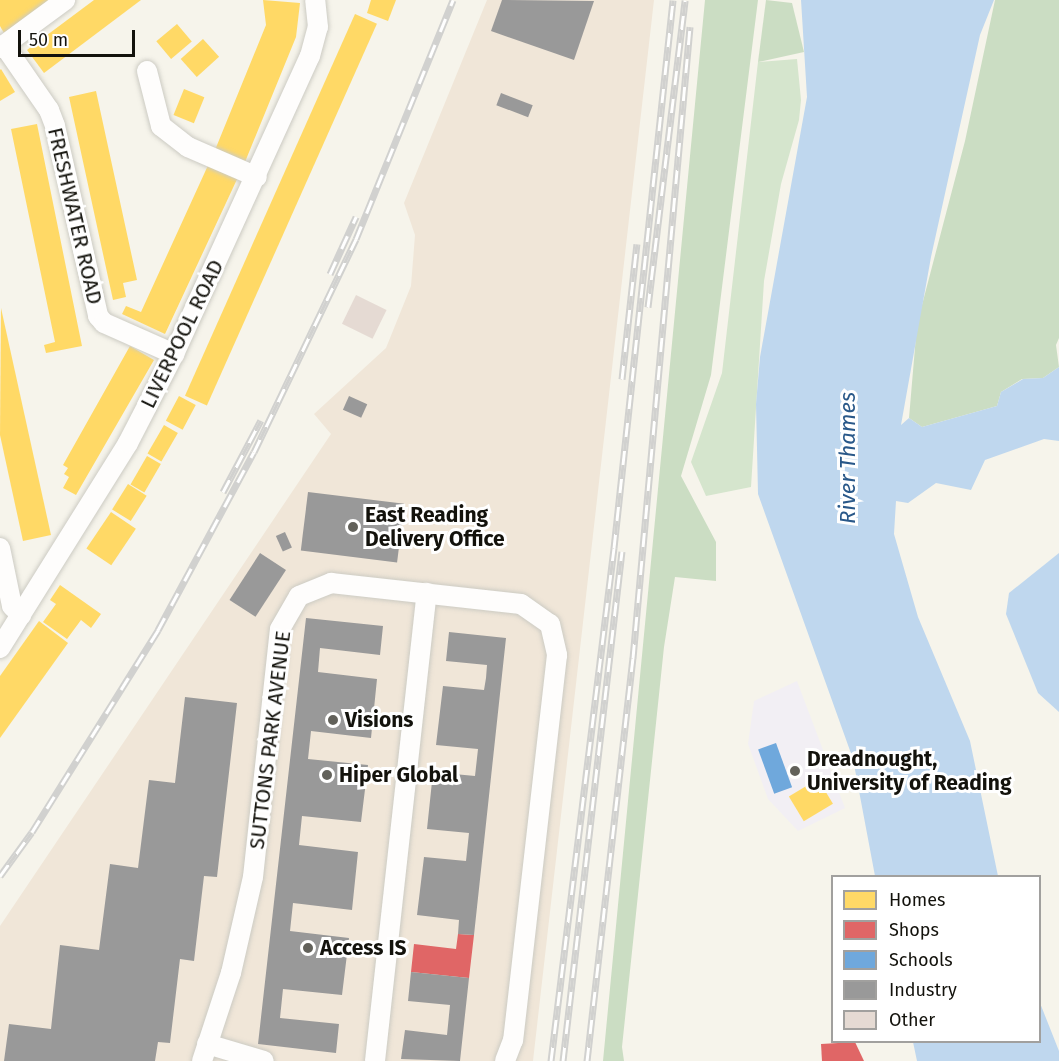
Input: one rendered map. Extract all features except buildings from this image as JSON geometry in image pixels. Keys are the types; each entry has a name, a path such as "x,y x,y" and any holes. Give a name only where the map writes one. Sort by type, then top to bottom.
{"street":[{"path":"2,47 65,0"},
{"name":"LIVERPOOL ROAD","path":"0,648 128,443 174,354 257,177 310,56 318,27 315,0"},
{"name":"FRESHWATER ROAD","path":"2,47 49,110 56,126 98,316 104,323 174,354"},
{"path":"147,71 161,126 188,147 257,177"},
{"path":"0,548 12,606 21,615"},
{"name":"SUTTONS PARK AVENUE","path":"264,1061 204,1052 231,973 253,877 280,629 299,596 331,583 521,604 550,624 557,655 513,1040 506,1061"},
{"path":"375,1061 427,593"}],"shaded area":[{"path":"487,0 654,0 533,1061 0,1061 0,926 331,434 314,414 386,348 411,286 415,235 404,203"},
{"name":"Dreadnought, University of Reading","path":"797,681 845,808 798,831 768,799 748,744 754,701"}],"green space":[{"path":"705,0 758,0 711,375 681,476 716,542 716,581 675,577 664,647 622,1047 624,1061 603,1061"},
{"path":"766,0 792,3 804,52 758,62"},
{"path":"995,0 1059,0 1059,338 1056,345 1059,367 1043,378 1022,379 1001,392 997,406 922,427 909,418 917,324 965,141"},
{"path":"797,59 801,100 799,120 781,184 764,281 751,487 706,496 691,462 722,373 758,62"}],"water":[{"name":"River Thames","path":"801,0 994,0 980,35 931,257 901,425 909,418 922,427 997,406 1001,392 1023,379 1043,378 1059,367 1059,441 1044,439 985,460 971,490 936,483 908,503 896,501 894,534 918,617 970,741 998,875 875,875 853,759 758,494 756,404 760,357 807,97"},
{"path":"1059,553 1059,712 1038,693 1006,614 1009,593"},
{"path":"1041,1006 1059,1051 1059,1061 917,1061 913,1043 1041,1043"}],"railway":[{"path":"0,876 32,832 158,630 254,452 356,239 453,0"},
{"path":"551,1061 614,548 673,0"},
{"path":"648,307 685,0"},
{"path":"587,1061 633,658 690,27"},
{"path":"330,274 356,217"},
{"path":"622,379 637,244"},
{"path":"223,492 261,420"},
{"path":"563,1061 622,551"}],"place":[{"name":"East Reading Delivery Office","path":"353,527"},
{"name":"Visions","path":"333,720"},
{"name":"Dreadnought, University of Reading","path":"795,771"},
{"name":"Hiper Global","path":"327,775"},
{"name":"Access IS","path":"308,948"}]}
